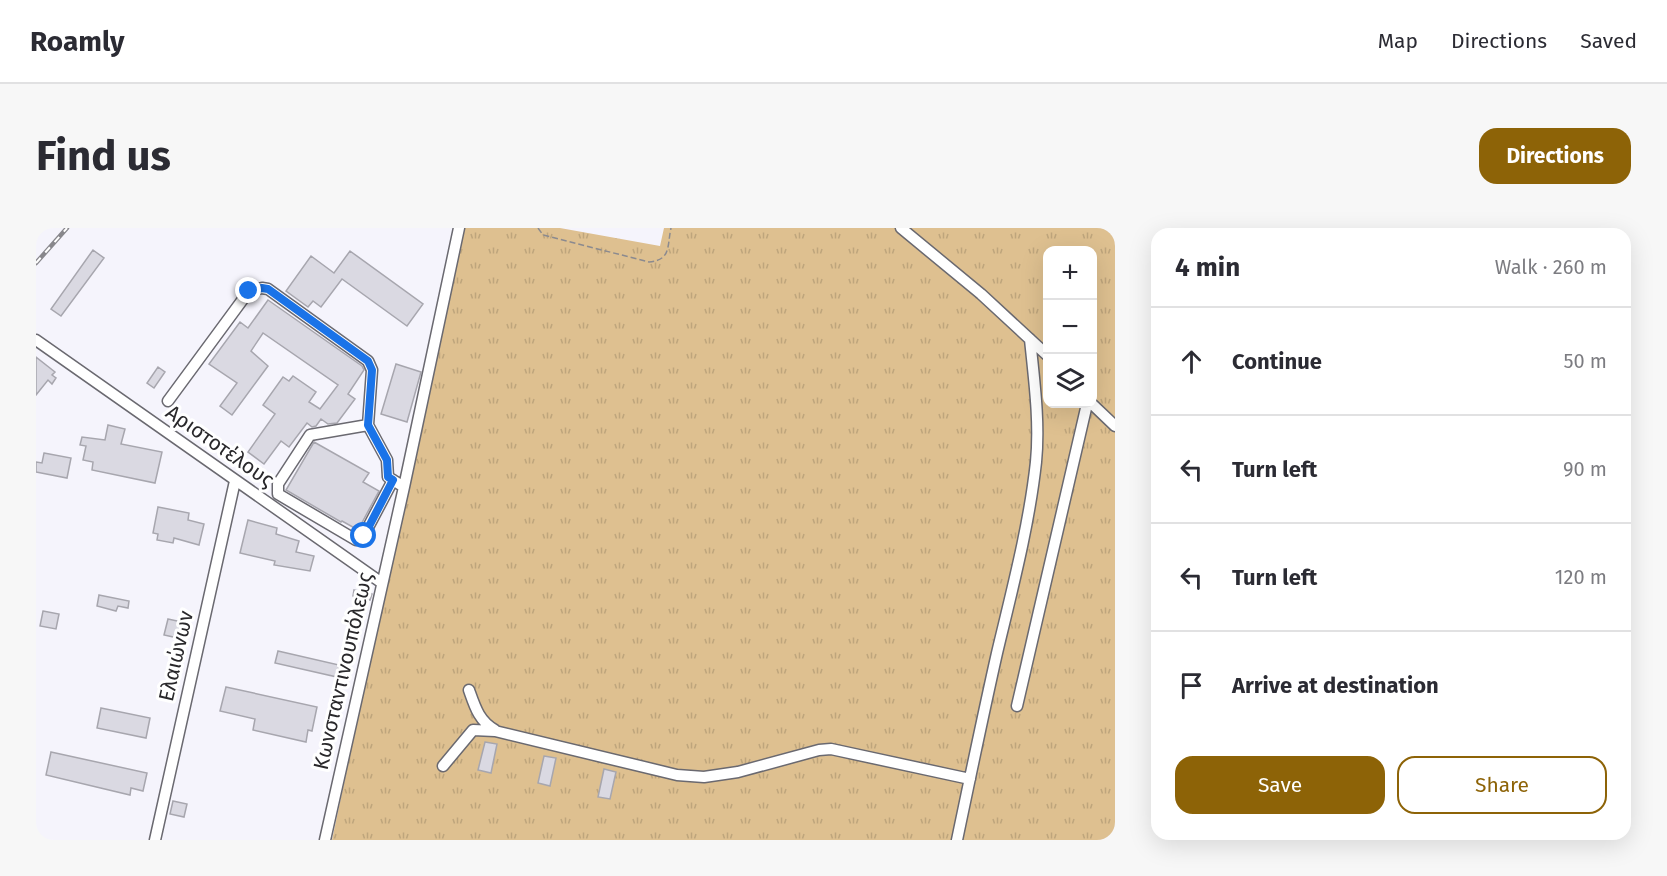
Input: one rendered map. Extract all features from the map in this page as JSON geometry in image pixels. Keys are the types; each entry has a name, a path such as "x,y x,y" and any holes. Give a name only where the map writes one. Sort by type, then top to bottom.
{"street":[{"name":"Κωνσταντινουπόλεως","path":"325,840 459,228"},
{"path":"902,228 981,294 1046,354"},
{"path":"168,401 249,291 268,289 368,361 372,370 368,425 387,460 388,477 404,487"},
{"path":"957,840 1033,485 1036,428 1035,384 1030,339"},
{"name":"Αριστοτέλους","path":"36,340 382,583"},
{"path":"1017,706 1088,408"},
{"path":"1094,408 1115,426"},
{"path":"368,425 310,435 278,484 277,491 281,496 356,540 364,536 393,480"},
{"name":"Ελαιώνων","path":"155,840 235,481"},
{"path":"469,690 477,712 485,724 495,730"},
{"path":"443,766 473,730 495,730 677,775 704,777 738,772 809,752 831,749 970,779"}],"path":[{"path":"538,228 543,235 649,262 661,261 665,257 671,228"}],"green space":[{"path":"461,228 560,228 660,246 664,228 1109,228 1115,233 1115,840 332,840"}],"building":[{"path":"93,250 104,258 61,316 51,309"},
{"path":"350,251 423,304 407,326 342,279 321,307 313,301 308,307 286,291 311,256 334,273"},
{"path":"268,300 362,366 364,370 348,394 355,399 337,423 328,424 321,419 316,426 312,427 307,423 289,447 281,441 264,464 248,452 275,414 263,405 283,377 289,381 293,376 316,392 309,402 320,409 338,385 263,333 251,351 268,366 232,415 220,406 237,383 209,364 240,322 248,328"},
{"path":"36,357 55,372 52,375 56,378 52,384 48,380 36,395"},
{"path":"396,364 421,372 407,422 381,414"},
{"path":"158,367 165,372 154,388 147,383"},
{"path":"108,425 125,429 121,444 162,452 155,483 92,470 93,462 83,460 86,446 80,445 82,437 105,440"},
{"path":"314,442 369,473 363,482 379,491 358,530 286,490"},
{"path":"44,453 71,458 67,478 36,472 36,462 42,463"},
{"path":"158,507 189,513 188,520 204,524 199,545 174,538 173,543 157,540 158,534 153,533"},
{"path":"248,520 277,528 276,534 299,541 296,552 314,556 310,571 274,565 275,561 240,553"},
{"path":"354,590 372,594 370,600 353,596"},
{"path":"99,595 129,601 128,608 118,606 116,611 97,606"},
{"path":"43,611 59,614 56,629 40,626"},
{"path":"168,619 182,622 178,638 164,635"},
{"path":"278,651 339,665 337,677 275,663"},
{"path":"226,687 317,707 312,731 308,730 306,742 253,730 255,719 220,711"},
{"path":"101,708 150,718 146,738 97,728"},
{"path":"485,742 497,744 491,773 478,770"},
{"path":"51,752 147,773 143,791 131,788 130,795 46,775"},
{"path":"544,756 556,758 550,786 538,783"},
{"path":"604,769 616,772 610,799 598,797"},
{"path":"173,801 187,804 184,817 170,814"}],"railway":[{"path":"36,263 67,228"}],"route":[{"path":"249,291 268,289 368,361 372,370 368,425 371,435 387,460 388,477 393,480 364,536"}]}
